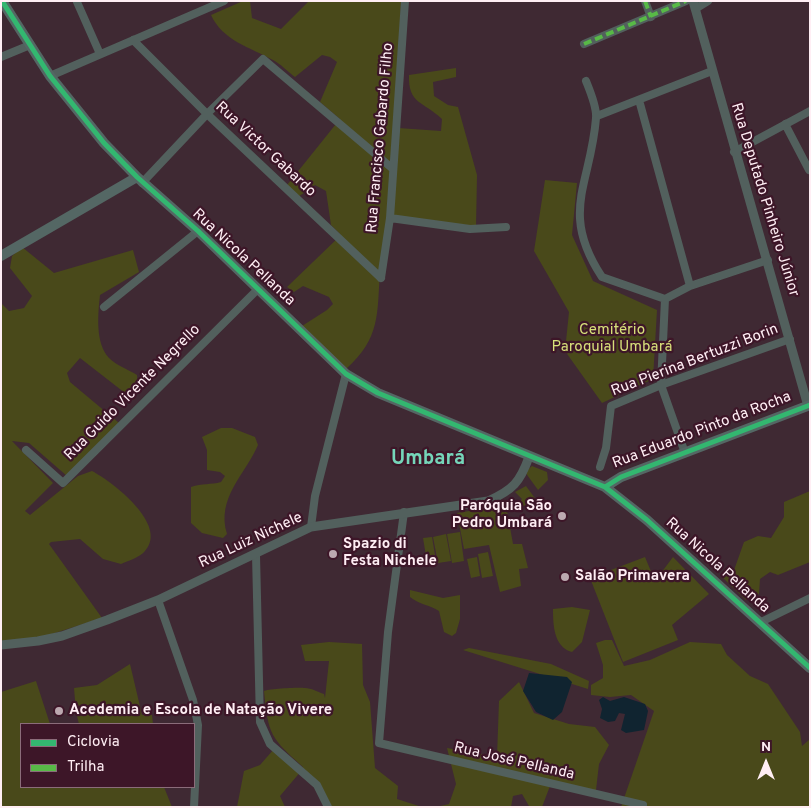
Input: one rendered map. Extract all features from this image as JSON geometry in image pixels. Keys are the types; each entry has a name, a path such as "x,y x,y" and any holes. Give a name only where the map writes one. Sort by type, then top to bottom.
{"main road":[{"name":"Rua Nicola Pellanda","path":"2,1 50,76 104,143 139,180 198,231 346,374 378,394 605,487 647,520 810,668"},
{"path":"1,256 139,180"},
{"name":"Rua Eduardo Pinto da Rocha","path":"605,487 622,477 809,406"}],"street":[{"path":"50,76 224,1"},
{"name":"Rua Francisco Gabardo Filho","path":"381,278 390,218 405,1"},
{"path":"645,1 651,17"},
{"path":"584,44 686,1"},
{"path":"694,5 708,1"},
{"path":"78,2 100,54"},
{"name":"Rua Deputado Pinheiro Júnior","path":"694,5 734,152 768,260 809,406"},
{"name":"Rua Victor Gabardo","path":"133,40 207,114 381,278"},
{"path":"1,57 30,45"},
{"path":"139,180 264,59 393,169"},
{"path":"597,116 712,71"},
{"path":"586,80 597,116 580,200 579,226 585,247 602,277 665,299 690,286 768,260"},
{"path":"639,100 690,286"},
{"path":"734,152 810,111"},
{"path":"785,124 809,170"},
{"path":"390,218 470,229 506,227"},
{"path":"104,307 198,231"},
{"name":"Rua Guido Vicente Negrello","path":"26,450 63,483 258,289"},
{"path":"665,299 661,385 685,453"},
{"name":"Rua Pierina Bertuzzi Borin","path":"600,467 606,448 611,406 661,385 790,340"},
{"path":"311,527 315,496 346,374"},
{"name":"Rua Luiz Nichele","path":"1,645 62,636 158,600 256,555 311,527 488,501 502,495 519,481 529,457"},
{"name":"Rua José Pellanda","path":"404,512 388,632 379,743 643,805"},
{"path":"256,555 260,722 270,744 317,785 328,807"},
{"path":"761,622 810,598"},
{"path":"158,600 193,700 198,725 195,786"},
{"path":"194,807 195,788"}],"green space":[{"path":"243,1 250,1 252,18 281,29 309,1 401,1 398,128 441,131 442,119 414,97 409,84 409,75 456,68 456,77 433,82 434,96 448,105 458,107 477,175 476,226 389,217 381,257 375,324 366,347 346,369 302,326 333,304 329,297 303,286 294,292 287,287 341,235 331,225 326,191 315,185 298,197 287,185 340,119 320,102 337,62 330,57 322,55 295,77 276,62 230,37 216,24 211,15"},
{"name":"Cemitério Paroquial Umbará","path":"545,180 577,183 572,235 593,281 657,310 653,379 602,403 565,351 569,312 534,251"},
{"path":"22,247 54,273 133,250 139,272 100,295 99,311 99,336 105,352 112,361 137,375 138,388 134,400 80,358 67,373 70,382 119,423 67,476 29,443 12,441 53,483 25,511 30,515 78,476 92,471 113,484 135,505 150,529 150,541 143,553 121,564 103,559 80,539 51,542 49,544 102,618 36,639 1,642 1,303 9,311 24,308 32,296 10,268 12,256"},
{"path":"221,428 232,428 255,437 258,445 229,498 225,509 227,534 223,538 202,533 191,523 191,487 221,482 225,476 220,472 207,470 207,450 202,437"},
{"path":"532,466 547,472 548,480 538,490 525,472"},
{"path":"526,486 537,501 518,508 517,504 522,499 515,492"},
{"path":"810,491 810,562 778,575 770,572 760,579 759,594 746,600 722,577 733,573 744,542 758,536 771,538 784,517 784,502"},
{"path":"506,505 513,544 522,544 528,568 519,569 521,586 500,592 489,545 464,549 457,513"},
{"path":"460,532 464,561 452,563 447,534"},
{"path":"446,534 451,561 438,563 433,537"},
{"path":"432,537 435,555 426,556 423,538"},
{"path":"488,552 493,576 482,578 478,554"},
{"path":"477,557 480,576 471,578 467,559"},
{"path":"645,557 655,581 673,557 709,594 672,625 678,640 623,662 590,578"},
{"path":"410,590 443,598 460,595 460,619 456,633 452,636 444,632 439,611 410,597"},
{"path":"572,607 590,610 582,642 572,652 561,646 558,641 554,629 553,609"},
{"path":"612,640 624,666 650,660 690,642 721,644 727,655 750,676 768,684 800,732 802,746 810,739 810,807 621,807 654,711 631,695 610,697 591,695 591,685 603,678 603,665 596,643"},
{"path":"329,642 362,644 363,685 370,702 375,768 398,786 397,799 422,807 329,807 302,770 280,796 285,807 237,807 244,771 260,765 274,749 302,769 303,767 284,749 273,735 267,717 264,691 283,688 307,688 324,694 325,698 329,661 305,661 301,645"},
{"path":"469,648 551,664 589,681 588,689 463,650"},
{"path":"130,664 142,715 152,715 153,723 79,723 74,688 97,685"},
{"path":"36,681 50,723 20,723 20,788 164,788 172,807 1,807 1,692"},
{"path":"519,682 534,713 569,724 595,727 609,745 599,764 596,790 586,794 550,786 542,807 529,806 522,794 513,796 511,807 436,807 449,804 456,784 447,748 497,757 499,701"}],"water":[{"path":"529,673 567,677 572,682 562,712 553,720 536,712 523,691"},
{"path":"603,697 610,701 624,697 645,704 648,711 644,730 626,733 621,730 625,714 619,713 615,721 608,722 600,718 602,709 599,700"}],"marked path":[{"path":"645,1 651,17"},
{"path":"584,44 686,1"}],"cycle path":[{"path":"2,1 50,76 104,143 137,177 198,231 346,374 378,393 605,487 647,520 810,668"},
{"path":"605,487 621,477 810,405"}],"place":[{"name":"Paróquia São Pedro Umbará","path":"562,516"},
{"name":"Spazio di Festa Nichele","path":"333,554"},
{"name":"Salão Primavera","path":"565,577"},
{"name":"Acedemia e Escola de Natação Vivere","path":"59,711"}],"district":[{"name":"Umbará","path":"428,460"}]}
